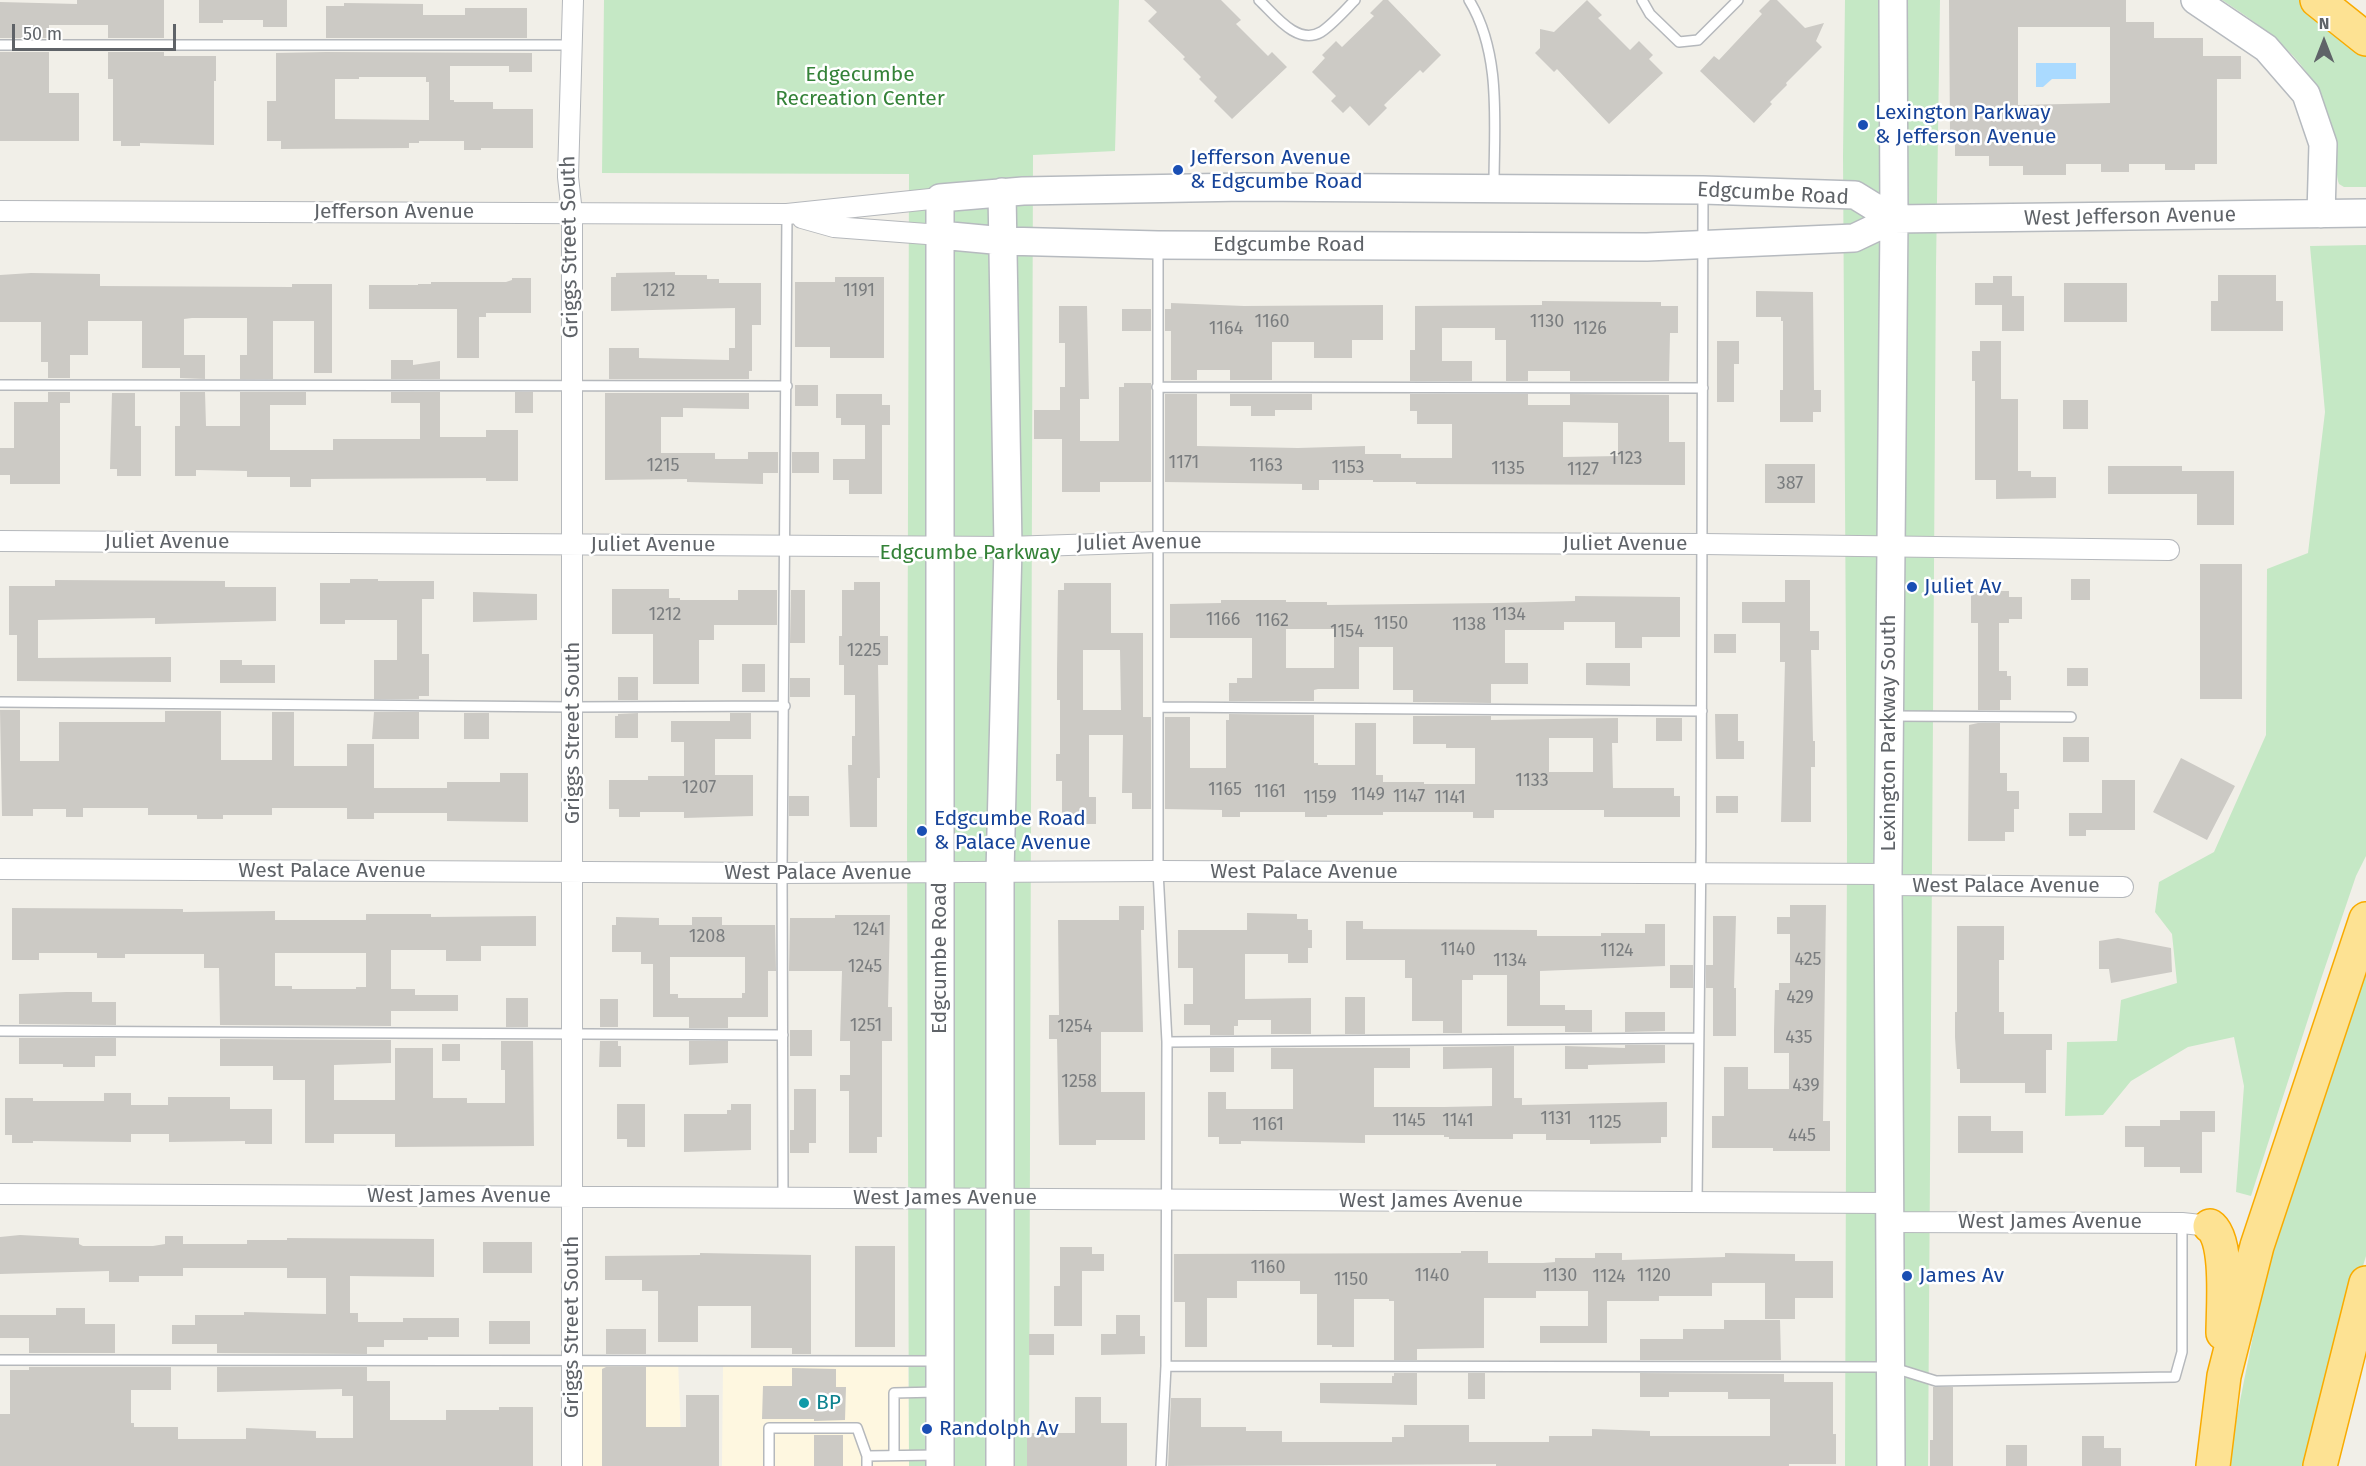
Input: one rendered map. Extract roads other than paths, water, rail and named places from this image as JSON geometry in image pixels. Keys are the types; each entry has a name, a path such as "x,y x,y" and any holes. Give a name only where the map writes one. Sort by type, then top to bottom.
{"highway":[{"path":"2318,0 2366,39"},
{"path":"2213,1466 2224,1376 2257,1245 2366,919"},
{"path":"2196,1224 2215,1230 2220,1238 2224,1376"},
{"path":"2320,1466 2366,1283"},
{"path":"2336,1466 2366,1363"}],"street":[{"name":"Griggs Street South","path":"572,1466 572,213 568,177 573,0"},
{"name":"Lexington Parkway South","path":"1891,1466 1888,879 1894,219 1893,0"},
{"path":"2195,0 2266,48 2306,94 2323,144 2321,214"},
{"name":"Edgcumbe Road","path":"940,1460 940,198 1002,192 1245,187 1703,190 1855,195 1894,219"},
{"path":"1000,1466 1000,872 1008,547 1002,192"},
{"name":"Jefferson Avenue","path":"0,211 787,214 940,198"},
{"name":"West Jefferson Avenue","path":"1894,219 2366,213"},
{"name":"Jefferson Avenue","path":"787,214 834,227 940,235"},
{"name":"Edgcumbe Road","path":"940,235 1004,241 1158,244 1635,247 1854,238 1894,219"},
{"name":"Juliet Avenue","path":"0,541 1008,547 1158,542 1702,544 2169,550"},
{"name":"West Palace Avenue","path":"0,869 782,873 1158,871 1701,873 2123,887"},
{"name":"West James Avenue","path":"0,1194 1697,1202 2196,1224"}],"lane":[{"path":"1259,0 1289,29 1304,35 1320,33 1355,0"},
{"path":"1469,0 1479,17 1490,53 1494,101 1494,188"},
{"path":"1642,0 1650,14 1679,42 1698,40 1738,0"},
{"path":"0,45 572,45"},
{"path":"1697,1202 1702,711 1703,190"},
{"path":"783,1198 782,873 787,214"},
{"path":"1158,244 1160,707 1158,871 1167,1042 1166,1366 1161,1466"},
{"path":"0,385 787,386"},
{"path":"1157,387 1703,388"},
{"path":"0,702 573,707 785,706"},
{"path":"1160,707 1702,711"},
{"path":"1889,716 2071,717"},
{"path":"0,1031 783,1035"},
{"path":"1167,1042 1697,1038"},
{"path":"1166,1366 1891,1366 1936,1381 2175,1377 2182,1352 2196,1224"},
{"path":"0,1360 939,1361"},
{"path":"894,1455 894,1393 939,1392"},
{"path":"769,1466 769,1428 856,1428 867,1461 894,1455 940,1460"}],"water":[{"path":"2036,63 2076,63 2076,79 2052,79 2043,87 2036,87"}],"place":[{"name":"Lexington Parkway & Jefferson Avenue","path":"1863,125"},
{"name":"Jefferson Avenue & Edgcumbe Road","path":"1178,170"},
{"name":"Juliet Av","path":"1912,587"},
{"name":"Edgcumbe Road & Palace Avenue","path":"922,831"},
{"name":"James Av","path":"1907,1276"},
{"name":"BP","path":"804,1403"},
{"name":"Randolph Av","path":"927,1429"}],"park label":[{"name":"Edgecumbe Recreation Center","path":"860,87"},
{"name":"Edgcumbe Parkway","path":"970,553"}]}
